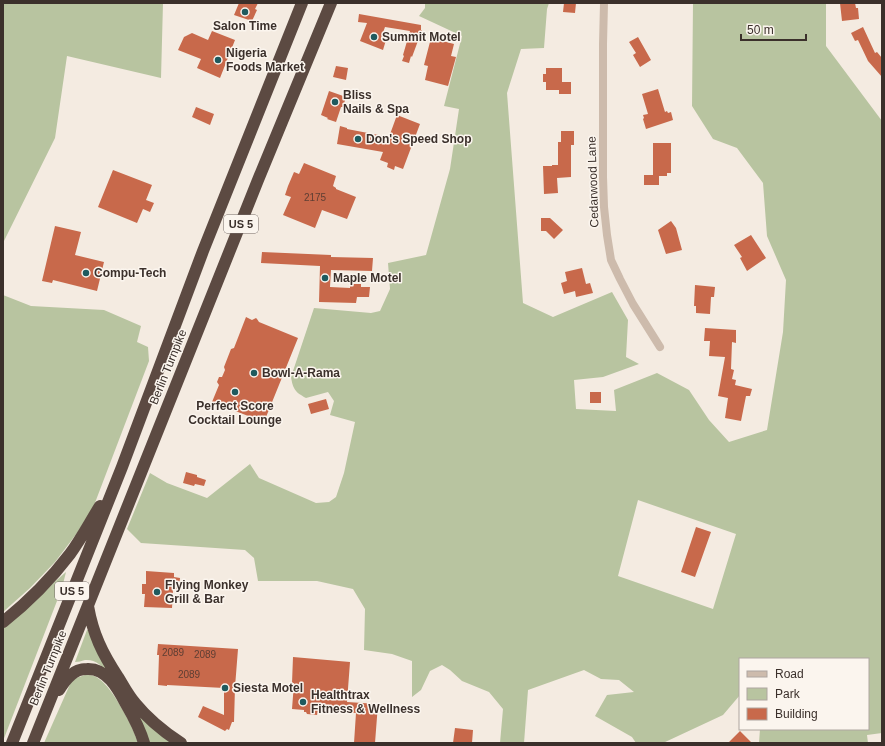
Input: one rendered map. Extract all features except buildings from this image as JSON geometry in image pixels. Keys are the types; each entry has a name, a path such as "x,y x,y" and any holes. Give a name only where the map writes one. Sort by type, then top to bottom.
{"highway":[{"name":"Berlin Turnpike","path":"12,743 122,467 201,257 302,3"},
{"name":"Berlin Turnpike","path":"33,743 258,180 331,3"},
{"path":"3,622 37,592 71,552 87,528 122,467"},
{"path":"88,606 96,638 134,717 144,743"},
{"path":"48,706 59,689 71,675 77,671 90,668 103,672 119,685 142,711 162,729 181,743"}],"street":[{"name":"Cedarwood Lane","path":"604,3 602,44 603,176 604,207 611,260 633,304 660,347"}],"green space":[{"path":"3,3 163,3 161,78 67,56 55,138 3,243"},
{"path":"425,3 549,3 547,9 544,48 521,49 507,93 523,303 553,317 612,292 628,320 626,357 639,364 603,377 574,380 576,409 616,411 614,390 657,373 689,390 709,420 729,442 767,430 783,332 786,280 767,236 763,183 737,148 713,139 692,106 693,3 826,3 826,46 882,121 882,733 867,735 868,743 759,743 760,730 869,730 869,658 739,658 739,696 723,715 663,743 636,743 632,737 595,716 607,695 634,692 619,680 601,679 584,670 528,690 524,743 500,743 503,709 489,692 462,681 442,665 430,671 421,690 412,697 412,661 392,654 364,650 365,609 353,589 317,581 258,581 254,558 245,550 141,543 127,529 150,473 167,483 207,498 250,464 259,478 316,503 329,502 336,497 344,473 355,422 330,415 334,401 328,392 306,398 299,394 295,390 291,377 314,308 371,313 380,311 390,289 388,263 426,255 450,169 459,109 444,106 462,36 419,16 425,8","holes":["638,500 736,534 713,609 618,576"]},
{"path":"3,295 31,306 104,310 141,326 137,342 148,347 149,361 93,508 77,533 55,562 30,588 3,612"},
{"path":"66,572 62,588 3,741 3,627"},
{"path":"87,630 108,672 101,665 89,660 75,662"},
{"path":"85,675 97,678 110,690 127,718 138,743 44,743 71,682 76,678"},
{"path":"128,700 175,743 147,743"}],"place":[{"name":"Salon Time","path":"245,12"},
{"name":"Summit Motel","path":"374,37"},
{"name":"Nigeria Foods Market","path":"218,60"},
{"name":"Bliss Nails & Spa","path":"335,102"},
{"name":"Don's Speed Shop","path":"358,139"},
{"name":"Compu-Tech","path":"86,273"},
{"name":"Maple Motel","path":"325,278"},
{"name":"Bowl-A-Rama","path":"254,373"},
{"name":"Perfect Score Cocktail Lounge","path":"235,392"},
{"name":"Flying Monkey Grill & Bar","path":"157,592"},
{"name":"Siesta Motel","path":"225,688"},
{"name":"Healthtrax Fitness & Wellness","path":"303,702"}]}
